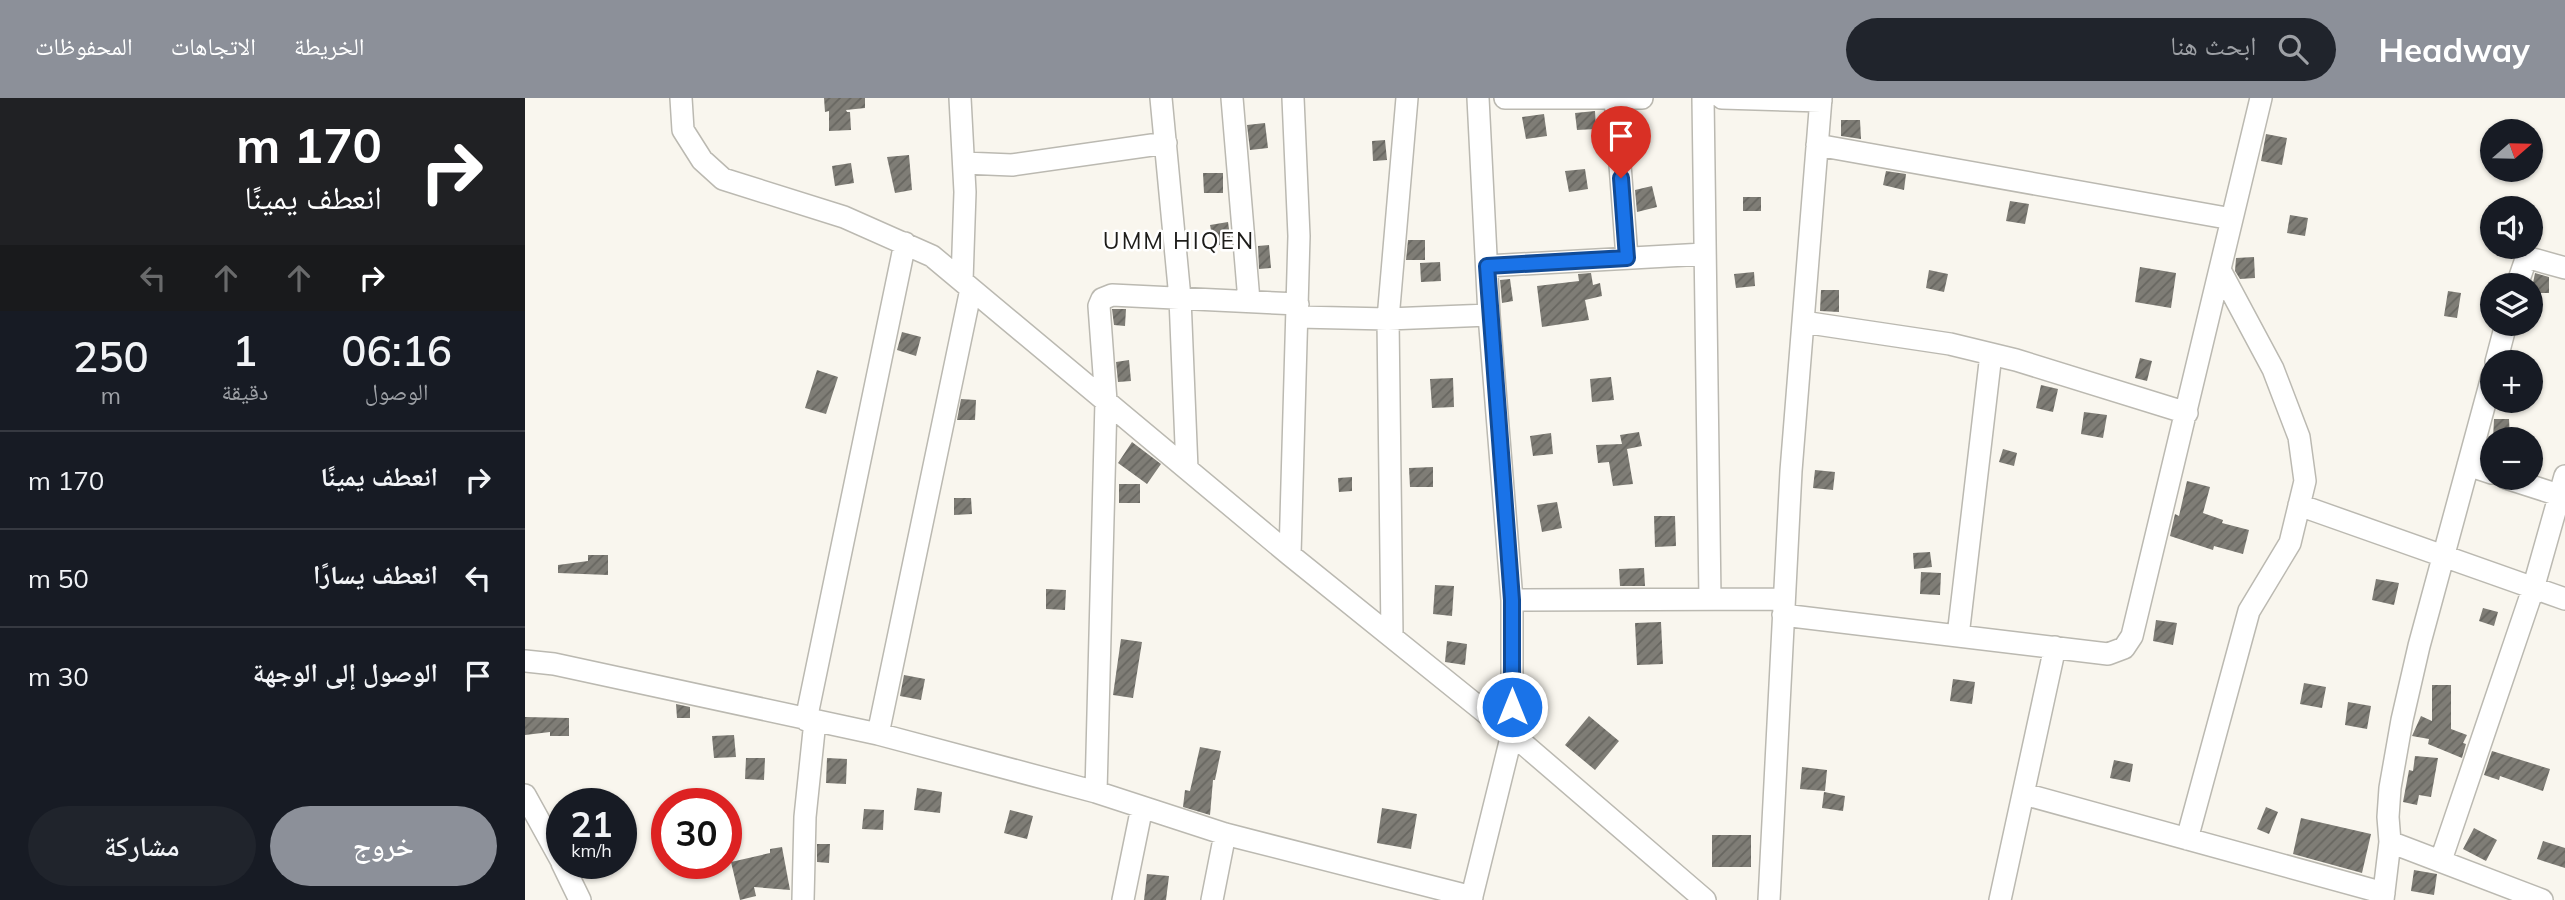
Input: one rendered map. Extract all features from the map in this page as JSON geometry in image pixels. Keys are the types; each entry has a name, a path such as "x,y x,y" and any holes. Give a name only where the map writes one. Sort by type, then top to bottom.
{"street":[{"path":"681,98 683,130 702,160 723,179 844,217 932,256 1290,555 1512,734 1705,900"},
{"path":"879,734 966,285 960,98"},
{"path":"1161,98 1179,298 1187,469"},
{"path":"1232,98 1249,301"},
{"path":"1290,555 1299,236 1293,98"},
{"path":"1392,635 1388,319 1407,98"},
{"path":"525,661 554,664 879,734 1096,792 1225,834 1471,898 1512,734 1512,600 1489,315 1478,98"},
{"path":"1505,98 1642,98"},
{"path":"1615,98 1627,258"},
{"path":"1703,98 1710,599"},
{"path":"1722,98 1821,100 1791,471 1769,900"},
{"path":"1512,600 1710,599 1784,607 1958,636 2108,654 2124,648 2132,636 2260,98"},
{"path":"964,163 1012,165 1166,143"},
{"path":"1817,145 2232,219"},
{"path":"803,900 811,721 905,243"},
{"path":"1487,266 1704,254"},
{"path":"2521,273 2525,262 2533,259 2565,268"},
{"path":"2187,839 2249,611 2290,543 2305,481 2299,437 2273,369 2220,270"},
{"path":"1096,792 1106,401 1099,306 1102,299 1112,295 1249,301 1298,310 1388,319 1489,315"},
{"path":"1803,322 1950,344 2187,413"},
{"path":"1958,636 1991,354"},
{"path":"2024,794 2383,897 2390,842 2390,788 2402,720 2482,413"},
{"path":"2468,465 2480,469"},
{"path":"2441,860 2533,589 2563,489 2543,485"},
{"path":"2299,505 2565,599"},
{"path":"2000,900 2055,647"},
{"path":"525,795 546,833"},
{"path":"1123,900 1142,807"},
{"path":"1212,900 1225,834"},
{"path":"2390,842 2542,900"},
{"path":"570,879 580,900"}],"building":[{"path":"824,98 865,98 865,108 846,110 850,112 851,130 829,131 829,111 825,112"},
{"path":"1595,111 1596,129 1577,130 1575,113"},
{"path":"1544,114 1547,136 1526,139 1522,117"},
{"path":"1841,120 1860,120 1861,139 1841,136"},
{"path":"1265,123 1268,148 1250,150 1247,125"},
{"path":"2266,134 2287,138 2282,165 2261,161"},
{"path":"1385,140 1387,160 1373,161 1372,141"},
{"path":"909,155 912,190 895,193 887,157"},
{"path":"851,163 854,183 835,186 832,166"},
{"path":"1585,169 1588,189 1569,192 1565,171"},
{"path":"1886,171 1906,174 1904,190 1883,185"},
{"path":"1203,173 1223,173 1223,193 1204,193"},
{"path":"1652,186 1657,207 1637,212 1635,190"},
{"path":"1743,197 1761,197 1761,211 1743,211"},
{"path":"2010,201 2029,204 2025,224 2006,221"},
{"path":"2290,215 2308,218 2305,236 2287,233"},
{"path":"1228,222 1231,243 1214,246 1210,225"},
{"path":"1408,240 1425,240 1425,260 1406,260"},
{"path":"1269,245 1271,268 1259,269 1258,246"},
{"path":"2254,257 2255,278 2240,279 2235,271 2236,258"},
{"path":"1440,262 1441,281 1421,282 1420,263"},
{"path":"2140,267 2176,273 2171,308 2135,302"},
{"path":"1929,270 1948,274 1944,292 1926,288"},
{"path":"1754,272 1755,286 1736,288 1734,274"},
{"path":"1591,273 1593,285 1600,283 1602,296 1585,300 1589,320 1542,327 1537,286 1579,281 1578,274"},
{"path":"2543,275 2549,277 2549,293 2543,293"},
{"path":"1510,279 1513,301 1502,303 1500,280"},
{"path":"1821,290 1839,290 1839,312 1820,311"},
{"path":"2448,291 2461,293 2457,318 2444,316"},
{"path":"1112,309 1126,309 1125,326 1114,325"},
{"path":"902,332 921,337 916,356 897,350"},
{"path":"2140,358 2152,361 2147,381 2135,378"},
{"path":"1129,360 1131,381 1118,382 1116,362"},
{"path":"817,370 838,377 826,414 805,408"},
{"path":"1611,377 1614,400 1592,402 1590,379"},
{"path":"1453,378 1454,407 1432,408 1430,379"},
{"path":"2041,385 2058,389 2053,412 2036,408"},
{"path":"961,399 976,400 975,420 957,420"},
{"path":"2084,412 2107,415 2103,438 2081,434"},
{"path":"2494,419 2509,419 2509,427 2494,427"},
{"path":"1639,432 1642,446 1627,449 1633,484 1613,486 1609,462 1598,463 1596,445 1622,444 1620,435"},
{"path":"1551,433 1553,454 1533,456 1530,436"},
{"path":"1132,442 1161,464 1147,484 1118,463"},
{"path":"2003,449 2017,453 2014,466 1999,462"},
{"path":"1433,467 1433,487 1410,487 1409,468"},
{"path":"1815,470 1835,472 1833,490 1813,488"},
{"path":"1352,477 1352,491 1339,492 1338,478"},
{"path":"2187,481 2210,487 2203,513 2223,520 2222,523 2249,530 2243,554 2214,546 2213,550 2170,536 2175,514 2179,516"},
{"path":"1119,484 1140,484 1140,503 1119,503"},
{"path":"954,498 971,498 972,514 954,515"},
{"path":"1557,502 1562,528 1542,532 1537,505"},
{"path":"1654,516 1675,516 1676,546 1655,547"},
{"path":"1930,552 1932,567 1914,569 1913,553"},
{"path":"588,555 608,555 608,575 558,573 558,565 588,561"},
{"path":"1644,568 1645,586 1620,586 1619,569"},
{"path":"1921,572 1941,573 1940,595 1920,594"},
{"path":"2376,579 2399,583 2394,605 2372,600"},
{"path":"1435,585 1454,586 1452,616 1433,614"},
{"path":"1046,589 1066,590 1065,610 1046,609"},
{"path":"2483,608 2498,612 2494,626 2479,621"},
{"path":"2156,620 2177,623 2173,645 2153,641"},
{"path":"1661,622 1663,664 1637,665 1635,623"},
{"path":"1121,639 1142,642 1133,698 1113,695"},
{"path":"1447,641 1467,644 1465,665 1445,662"},
{"path":"904,675 925,679 921,700 900,696"},
{"path":"1953,679 1975,682 1972,704 1950,701"},
{"path":"2304,683 2326,687 2322,708 2300,704"},
{"path":"2432,685 2451,685 2451,729 2467,735 2463,743 2466,744 2462,758 2428,744 2429,739 2412,736 2421,716 2432,721"},
{"path":"2348,702 2371,706 2367,729 2345,725"},
{"path":"676,704 690,707 690,718 677,718"},
{"path":"1589,716 1619,741 1595,770 1565,745"},
{"path":"525,717 569,718 569,736 550,736 550,732 525,735"},
{"path":"734,735 736,757 714,758 712,736"},
{"path":"1200,747 1221,751 1213,780 1210,815 1183,807 1185,790 1190,791"},
{"path":"2492,751 2550,769 2543,791 2500,776 2499,780 2484,775"},
{"path":"2415,756 2438,758 2431,797 2419,795 2417,805 2403,802 2409,770 2413,771"},
{"path":"746,758 765,758 764,780 745,779"},
{"path":"827,758 847,759 846,784 826,783"},
{"path":"2114,760 2133,764 2130,782 2110,778"},
{"path":"1802,767 1827,770 1825,791 1800,789"},
{"path":"917,788 942,792 940,813 914,810"},
{"path":"1824,792 1845,796 1843,811 1822,808"},
{"path":"2266,807 2278,812 2269,834 2257,829"},
{"path":"1382,808 1417,814 1411,849 1377,843"},
{"path":"864,809 884,810 883,830 862,829"},
{"path":"1010,810 1033,816 1027,839 1004,833"},
{"path":"2301,818 2371,834 2362,873 2293,854"},
{"path":"2474,828 2497,840 2486,861 2463,849"},
{"path":"1712,835 1751,835 1751,867 1712,867"},
{"path":"2543,841 2565,848 2565,868 2537,859"},
{"path":"817,844 830,844 829,863 817,862"},
{"path":"782,847 790,890 754,887 756,896 740,900 735,879 742,879 742,859 770,853 770,849"},
{"path":"2414,870 2437,874 2434,895 2411,891"},
{"path":"1147,874 1169,876 1166,900 1144,900"}],"district":[{"name":"UMM HIQEN","path":"1179,241"}],"route":[{"path":"1512,707 1512,600 1487,266 1627,258 1621,178"}]}
